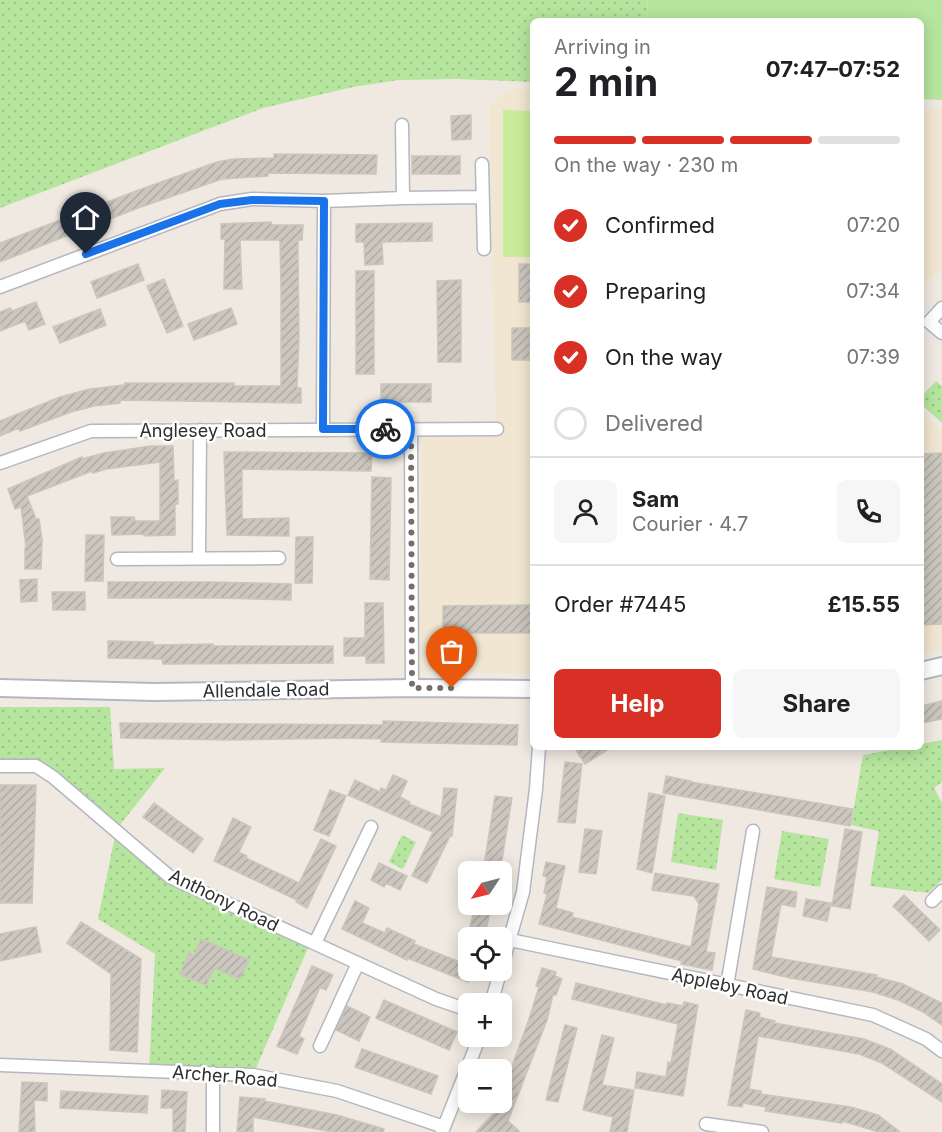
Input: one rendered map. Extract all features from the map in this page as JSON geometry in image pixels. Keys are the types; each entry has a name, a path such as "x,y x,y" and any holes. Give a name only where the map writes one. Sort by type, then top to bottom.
{"street":[{"path":"402,125 403,198"},
{"path":"482,164 484,249"},
{"path":"0,287 220,204 252,200 324,201 482,197"},
{"path":"323,429 324,201"},
{"path":"942,308 929,322 942,333"},
{"path":"411,429 412,688"},
{"name":"Anglesey Road","path":"0,463 91,431 497,429"},
{"path":"199,558 200,430"},
{"path":"117,559 279,558"},
{"path":"924,670 942,666"},
{"name":"Allendale Road","path":"0,688 154,692 412,688 530,689"},
{"path":"512,933 523,892 539,750"},
{"name":"Anthony Road","path":"0,766 36,766 53,777 170,878 436,999 458,1007"},
{"path":"315,943 371,826"},
{"path":"727,986 753,831"},
{"path":"932,901 942,891"},
{"name":"Appleby Road","path":"512,940 873,1015 926,1039 942,1052"},
{"path":"320,1046 358,963"},
{"path":"443,1129 476,1047"},
{"name":"Archer Road","path":"0,1065 253,1075 337,1091 443,1129"},
{"path":"213,1073 213,1132"},
{"path":"706,1124 762,1132"}],"shaded area":[{"path":"507,89 530,90 530,674 420,671 422,438 496,437 489,106"},
{"path":"924,109 942,110 942,268 924,285"},
{"path":"924,416 942,432 942,649 924,653"}],"green space":[{"path":"0,0 648,0 646,18 530,18 530,82 457,79 398,80 353,87 263,108 0,208"},
{"path":"648,0 942,0 942,100 924,99 924,18 646,18"},
{"path":"503,110 530,111 530,257 503,257"},
{"path":"936,381 942,386 942,423 924,407 924,394"},
{"path":"0,707 110,707 114,769 165,768 116,830 170,877 311,941 253,1075 149,1071 155,954 98,919 116,831 36,766 0,766"},
{"path":"942,740 942,782 934,788 942,803 942,880 928,893 870,886 879,831 851,825 863,755 889,750 924,750 924,743"},
{"path":"678,813 723,820 716,870 671,862"},
{"path":"782,831 829,839 820,887 774,879"},
{"path":"402,835 416,842 403,869 389,862"}],"building":[{"path":"471,115 471,139 452,140 451,116"},
{"path":"274,154 377,155 376,174 268,173 268,176 222,179 138,208 0,262 0,243 217,162 234,159 274,158"},
{"path":"412,156 460,156 460,174 412,174"},
{"path":"271,222 272,225 303,225 302,240 298,240 297,388 301,388 301,403 120,400 120,403 71,412 0,436 0,421 60,397 90,389 124,385 125,383 234,383 234,386 281,386 281,289 283,288 281,288 280,240 240,240 242,289 224,289 225,239 221,239 221,224"},
{"path":"432,223 432,241 382,242 383,264 365,265 364,242 356,242 356,224"},
{"path":"138,264 144,280 97,298 91,282"},
{"path":"519,264 530,264 530,302 519,302"},
{"path":"356,271 374,271 374,374 356,374"},
{"path":"164,279 183,326 167,333 147,286"},
{"path":"461,280 461,362 438,362 437,281"},
{"path":"36,302 45,324 29,330 25,321 0,331 0,312 10,308 12,311"},
{"path":"231,308 237,324 194,340 188,324"},
{"path":"100,309 106,325 60,343 53,327"},
{"path":"512,328 530,328 530,360 512,360"},
{"path":"381,384 431,384 431,402 381,402"},
{"path":"151,446 173,446 174,481 178,480 175,535 112,535 111,517 134,517 135,521 160,521 160,462 106,469 93,473 92,471 27,496 36,519 39,519 42,540 41,569 25,569 26,547 21,507 15,509 8,489 82,457 82,459 104,453"},
{"path":"224,452 372,453 371,471 242,469 242,519 289,518 289,536 227,535"},
{"path":"942,453 942,624 924,625 924,454"},
{"path":"372,477 391,478 389,580 370,579"},
{"path":"86,535 104,535 103,581 85,581"},
{"path":"296,537 313,537 312,583 295,583"},
{"path":"37,579 37,601 21,602 20,580"},
{"path":"108,582 291,584 291,600 108,598"},
{"path":"52,592 85,592 85,610 53,610"},
{"path":"365,603 383,603 384,663 366,663 366,656 344,656 344,638 365,638"},
{"path":"530,605 530,633 443,633 443,606"},
{"path":"108,641 153,642 153,645 333,646 333,663 163,664 162,659 108,658"},
{"path":"942,701 942,719 924,722 924,705"},
{"path":"383,721 518,725 517,745 381,742 382,739 346,738 228,740 121,738 120,723 383,725"},
{"path":"576,750 607,750 585,764"},
{"path":"565,762 582,764 575,823 558,822"},
{"path":"393,775 407,781 400,797 410,802 409,804 441,817 444,788 457,789 452,836 427,883 412,876 433,832 348,795 355,780 380,792 381,788 386,790"},
{"path":"666,776 853,809 850,826 663,793"},
{"path":"0,785 36,785 32,903 0,903"},
{"path":"330,790 346,796 329,836 314,830"},
{"path":"649,793 665,796 652,873 637,869"},
{"path":"495,796 512,798 502,861 485,861"},
{"path":"154,803 203,839 193,853 143,817"},
{"path":"233,818 251,827 239,852 247,856 246,858 299,883 321,839 336,846 307,908 296,902 297,900 214,861"},
{"path":"585,829 602,831 596,874 579,872"},
{"path":"845,829 862,832 850,909 832,906"},
{"path":"546,862 565,866 556,908 573,913 572,917 691,947 699,904 694,896 652,890 655,873 719,884 706,952 715,953 712,970 681,964 682,961 539,924 547,894 544,893 547,877 543,876"},
{"path":"379,863 407,876 400,890 386,883 384,887 371,880"},
{"path":"767,887 797,892 795,907 781,904 771,957 877,975 876,977 903,984 942,1003 942,1025 923,1012 898,1000 873,992 790,978 753,969"},
{"path":"904,895 940,930 929,941 893,906"},
{"path":"806,899 831,903 827,921 803,916"},
{"path":"355,901 369,908 362,923 385,933 387,928 415,941 414,944 458,961 458,978 407,958 407,960 342,929"},
{"path":"473,915 489,915 487,927 470,927"},
{"path":"81,922 141,959 137,1052 110,1050 111,974 67,943"},
{"path":"36,927 41,952 0,961 0,934"},
{"path":"201,939 249,960 240,979 214,968 206,985 180,974 189,953 194,956"},
{"path":"312,966 333,975 326,990 320,987 299,1036 304,1039 297,1054 277,1046"},
{"path":"542,968 556,972 555,976 562,979 556,995 553,995 547,1020 512,1111 512,1066 539,987 536,986"},
{"path":"576,983 667,1005 667,1003 683,1006 684,1002 698,1005 683,1096 635,1088 637,1072 666,1077 678,1024 572,999"},
{"path":"384,1000 457,1032 449,1050 376,1018"},
{"path":"347,1006 370,1017 359,1041 336,1030"},
{"path":"746,1010 760,1013 759,1017 775,1021 774,1023 864,1039 890,1049 942,1084 942,1102 882,1063 859,1054 758,1036 749,1089 761,1091 761,1094 851,1107 878,1115 900,1132 879,1132 842,1121 842,1123 765,1111 766,1107 743,1103 742,1107 728,1105"},
{"path":"565,1025 577,1028 558,1102 546,1100"},
{"path":"602,1035 614,1038 602,1085 634,1090 627,1132 610,1132 613,1117 583,1110"},
{"path":"362,1049 438,1076 431,1094 355,1067"},
{"path":"22,1082 47,1083 47,1101 34,1100 35,1132 19,1132"},
{"path":"162,1090 187,1092 185,1132 173,1132 173,1108 161,1108"},
{"path":"61,1091 148,1096 147,1113 60,1108"},
{"path":"240,1097 265,1099 264,1101 337,1115 384,1129 383,1132 332,1132 253,1117 253,1132 237,1132"},
{"path":"494,1113 511,1113 508,1121 520,1132 476,1132"}],"way so far":[{"path":"385,429 411,429 412,688 452,688"}],"route":[{"path":"86,254 220,204 252,200 324,201 323,429 385,429"}]}
